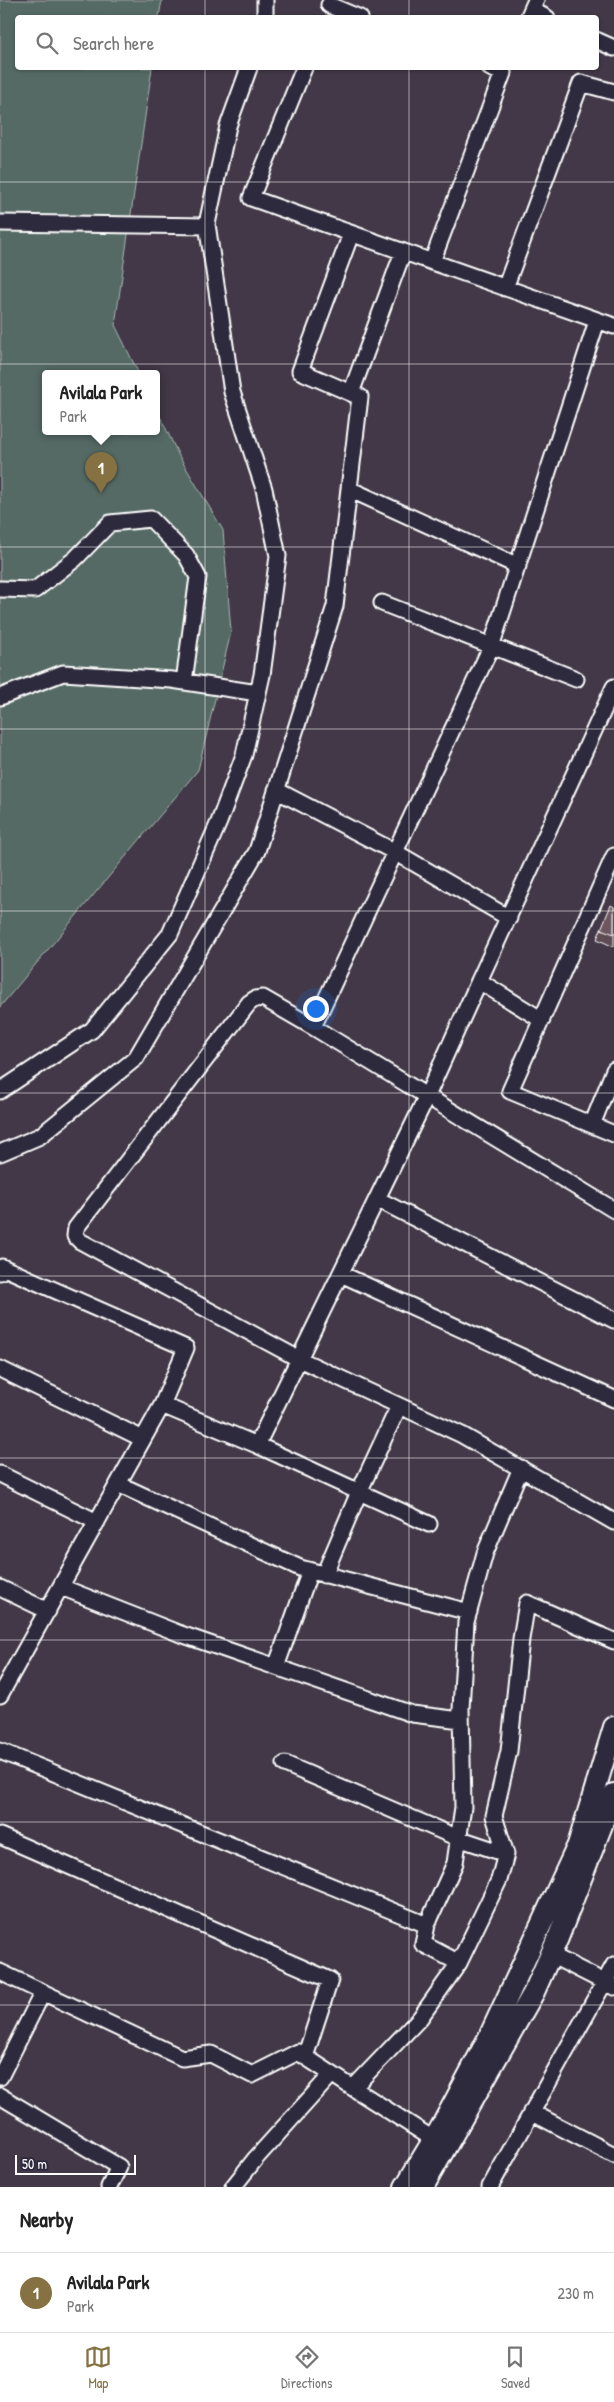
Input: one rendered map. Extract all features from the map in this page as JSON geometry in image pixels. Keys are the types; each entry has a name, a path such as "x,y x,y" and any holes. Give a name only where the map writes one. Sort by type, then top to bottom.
{"street":[{"path":"265,0 265,15"},
{"path":"333,6 353,15"},
{"path":"599,41 614,48"},
{"path":"0,1091 92,1030 170,934 219,822 241,764 258,693 278,556 264,489 232,392 207,226 228,126 247,70"},
{"path":"303,70 251,198 614,326"},
{"path":"432,262 500,70"},
{"path":"505,288 581,83 614,92"},
{"path":"0,223 207,226"},
{"path":"0,1153 40,1136 136,1058 257,851 335,606 360,397 300,371 351,234"},
{"path":"351,393 403,252"},
{"path":"313,1027 492,647 597,320"},
{"path":"349,489 518,566"},
{"path":"0,589 35,590 75,559 110,523 151,519 186,555 198,577 184,682"},
{"path":"382,603 576,679"},
{"path":"0,697 62,673 184,682 258,693"},
{"path":"257,1445 427,1096 614,687"},
{"path":"276,790 395,852 509,918"},
{"path":"614,856 510,1091 614,1134"},
{"path":"479,981 542,1020"},
{"path":"614,1210 263,998 255,999 249,1003 76,1228 75,1236 80,1241 299,1359 462,1435 614,1522"},
{"path":"592,1125 614,1070"},
{"path":"377,1199 614,1320"},
{"path":"0,1272 2,1267 186,1348 162,1405 0,1696"},
{"path":"341,1274 614,1400"},
{"path":"0,1370 143,1439"},
{"path":"162,1405 257,1445 429,1524"},
{"path":"276,1667 317,1573 359,1492 399,1406"},
{"path":"459,1963 423,1944 427,1925 455,1863 463,1807 461,1720 466,1622 485,1554 521,1468"},
{"path":"0,1474 97,1522"},
{"path":"118,1484 300,1568 469,1612"},
{"path":"61,1587 178,1633 412,1714 461,1720"},
{"path":"0,1588 48,1611"},
{"path":"353,2088 420,2018 459,1963 499,1880 506,1854 494,1816 509,1751 521,1639 527,1603 614,1641"},
{"path":"404,2187 434,2139 489,2037 578,1845 614,1727"},
{"path":"0,1751 427,1925"},
{"path":"285,1764 458,1838 506,1854"},
{"path":"423,2187 534,1992 614,1794"},
{"path":"0,1836 330,1980 305,2057"},
{"path":"550,1955 609,1985"},
{"path":"490,2187 531,2112 609,1985 614,1965"},
{"path":"0,1972 182,2058 211,2054 252,2075 298,2052 434,2139"},
{"path":"0,2077 43,1992"},
{"path":"233,2187 256,2158 332,2074"},
{"path":"0,2096 119,2167 109,2187"},
{"path":"531,2112 614,2155"}],"green space":[{"path":"0,0 162,0 159,15 15,15 15,70 152,70 115,325 137,370 42,370 42,435 160,435 160,416 179,456 223,530 231,632 198,770 0,1007"}],"building":[{"path":"611,905 614,907 614,934 601,929"}],"place":[{"name":"Avilala Park","path":"101,493"}]}
